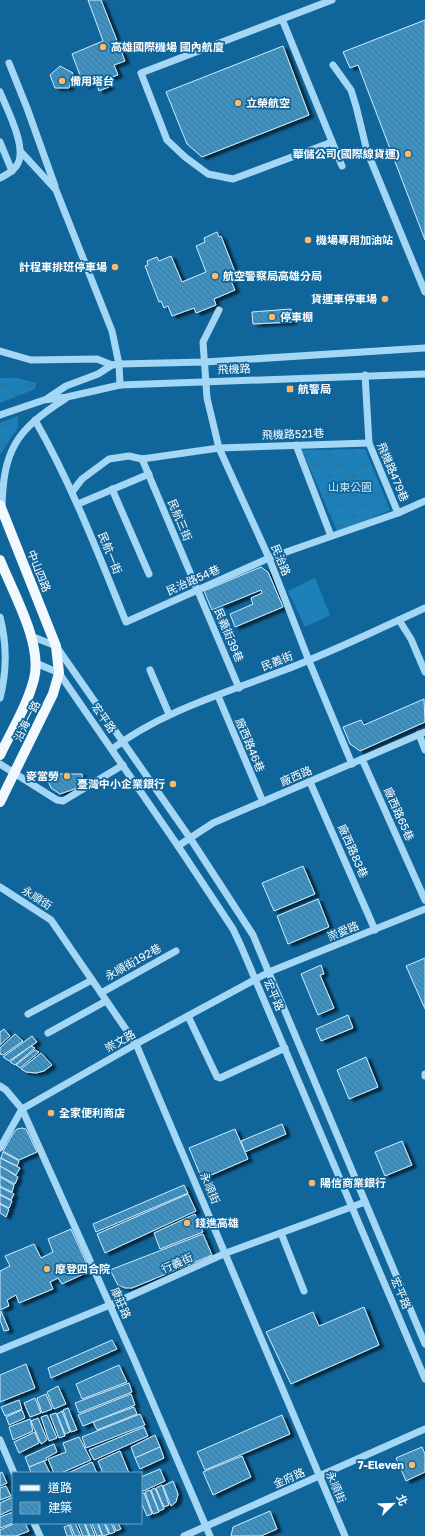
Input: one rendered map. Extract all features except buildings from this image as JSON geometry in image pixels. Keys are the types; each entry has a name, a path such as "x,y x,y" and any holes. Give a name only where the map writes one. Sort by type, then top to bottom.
{"main road":[{"name":"中山四路","path":"1,508 56,646"},
{"path":"0,560 31,636 36,663"},
{"name":"沿海一路","path":"0,802 53,694 59,673 56,646"},
{"name":"沿海一路","path":"0,755 26,701 34,678 36,663"}],"street":[{"path":"332,0 141,73 167,140 185,157 208,174 233,179 332,142"},
{"path":"282,19 342,166"},
{"path":"9,63 27,108 56,190 112,331 120,385"},
{"path":"333,66 351,90 367,151 425,292"},
{"path":"0,92 22,153 56,190"},
{"path":"0,142 12,171"},
{"path":"0,178 12,171 18,164 22,153"},
{"name":"民治路","path":"219,310 203,342 207,398 219,448 269,558 309,661 352,764"},
{"name":"飛機路","path":"0,351 31,360 97,359 116,365 205,362 425,348"},
{"name":"飛機路","path":"0,416 44,400 66,386 98,374 116,365"},
{"name":"飛機路","path":"44,400 67,397 120,385 425,374"},
{"name":"飛機路479巷","path":"269,558 398,513 369,443 365,375"},
{"path":"1,508 4,471 13,447 35,420 67,397"},
{"name":"民航一街","path":"35,420 55,456 78,504 126,622"},
{"name":"飛機路521巷","path":"219,448 369,443"},
{"path":"296,445 331,536"},
{"path":"72,492 82,479 109,459 129,456 142,459 219,448"},
{"name":"民航三街","path":"142,459 198,590"},
{"path":"78,504 149,474"},
{"path":"112,489 149,574"},
{"path":"398,513 425,501"},
{"name":"民治路54巷","path":"126,622 269,558"},
{"name":"民義街39巷","path":"198,590 239,688"},
{"name":"民義街","path":"112,749 169,714 309,661 425,608"},
{"path":"0,617 6,653 0,698"},
{"path":"399,620 411,639 425,672"},
{"path":"31,636 56,646"},
{"name":"宏平路","path":"56,646 124,741 245,921 269,972 425,1344"},
{"path":"36,663 59,673"},
{"path":"150,670 169,714"},
{"name":"宏平路","path":"59,673 178,846 232,929 285,1048 425,1379"},
{"name":"廠西路46巷","path":"218,696 263,802"},
{"path":"422,733 425,750"},
{"name":"廠西路","path":"178,846 213,823 422,733"},
{"name":"廠西路65巷","path":"362,759 425,900"},
{"path":"0,764 57,800 63,801 123,765"},
{"name":"廠西路83巷","path":"310,782 375,930"},
{"name":"永順街","path":"0,887 51,920 136,1044 345,1536"},
{"name":"崇愛路","path":"269,972 425,909"},
{"name":"永順街192巷","path":"101,993 176,951"},
{"name":"崇文路","path":"22,1109 136,1044 269,972"},
{"path":"28,1014 92,980"},
{"path":"48,1033 106,1002"},
{"path":"188,1016 217,1077 220,1078 285,1048"},
{"name":"康莊路","path":"0,1086 6,1090 22,1109 110,1305 210,1536"},
{"path":"0,1148 22,1109"},
{"name":"行義街","path":"0,1350 110,1305 226,1253 366,1202"},
{"path":"281,1233 304,1291"},
{"name":"金府路","path":"184,1536 425,1429"},
{"path":"0,1440 14,1472"},
{"path":"34,1524 40,1536"}],"green space":[{"path":"0,378 17,378 36,383 35,389 0,403"},
{"path":"18,416 18,427 0,455 0,423"},
{"name":"山東公園","path":"365,449 390,510 338,533 302,450"},
{"path":"315,578 330,615 305,627 288,591"}],"place":[{"name":"高雄國際機場 國內航廈","path":"103,47"},
{"name":"備用塔台","path":"62,81"},
{"name":"立榮航空","path":"238,103"},
{"name":"華儲公司(國際線貨運)","path":"408,154"},
{"name":"機場專用加油站","path":"308,240"},
{"name":"計程車排班停車場","path":"115,267"},
{"name":"航空警察局高雄分局","path":"215,276"},
{"name":"貨運車停車場","path":"385,299"},
{"name":"停車棚","path":"272,317"},
{"name":"航警局","path":"290,389"},
{"name":"麥當勞","path":"67,776"},
{"name":"臺灣中小企業銀行","path":"173,784"},
{"name":"全家便利商店","path":"51,1113"},
{"name":"陽信商業銀行","path":"312,1183"},
{"name":"錢進高雄","path":"187,1223"},
{"name":"摩登四合院","path":"47,1269"},
{"name":"7-Eleven","path":"412,1465"}]}
